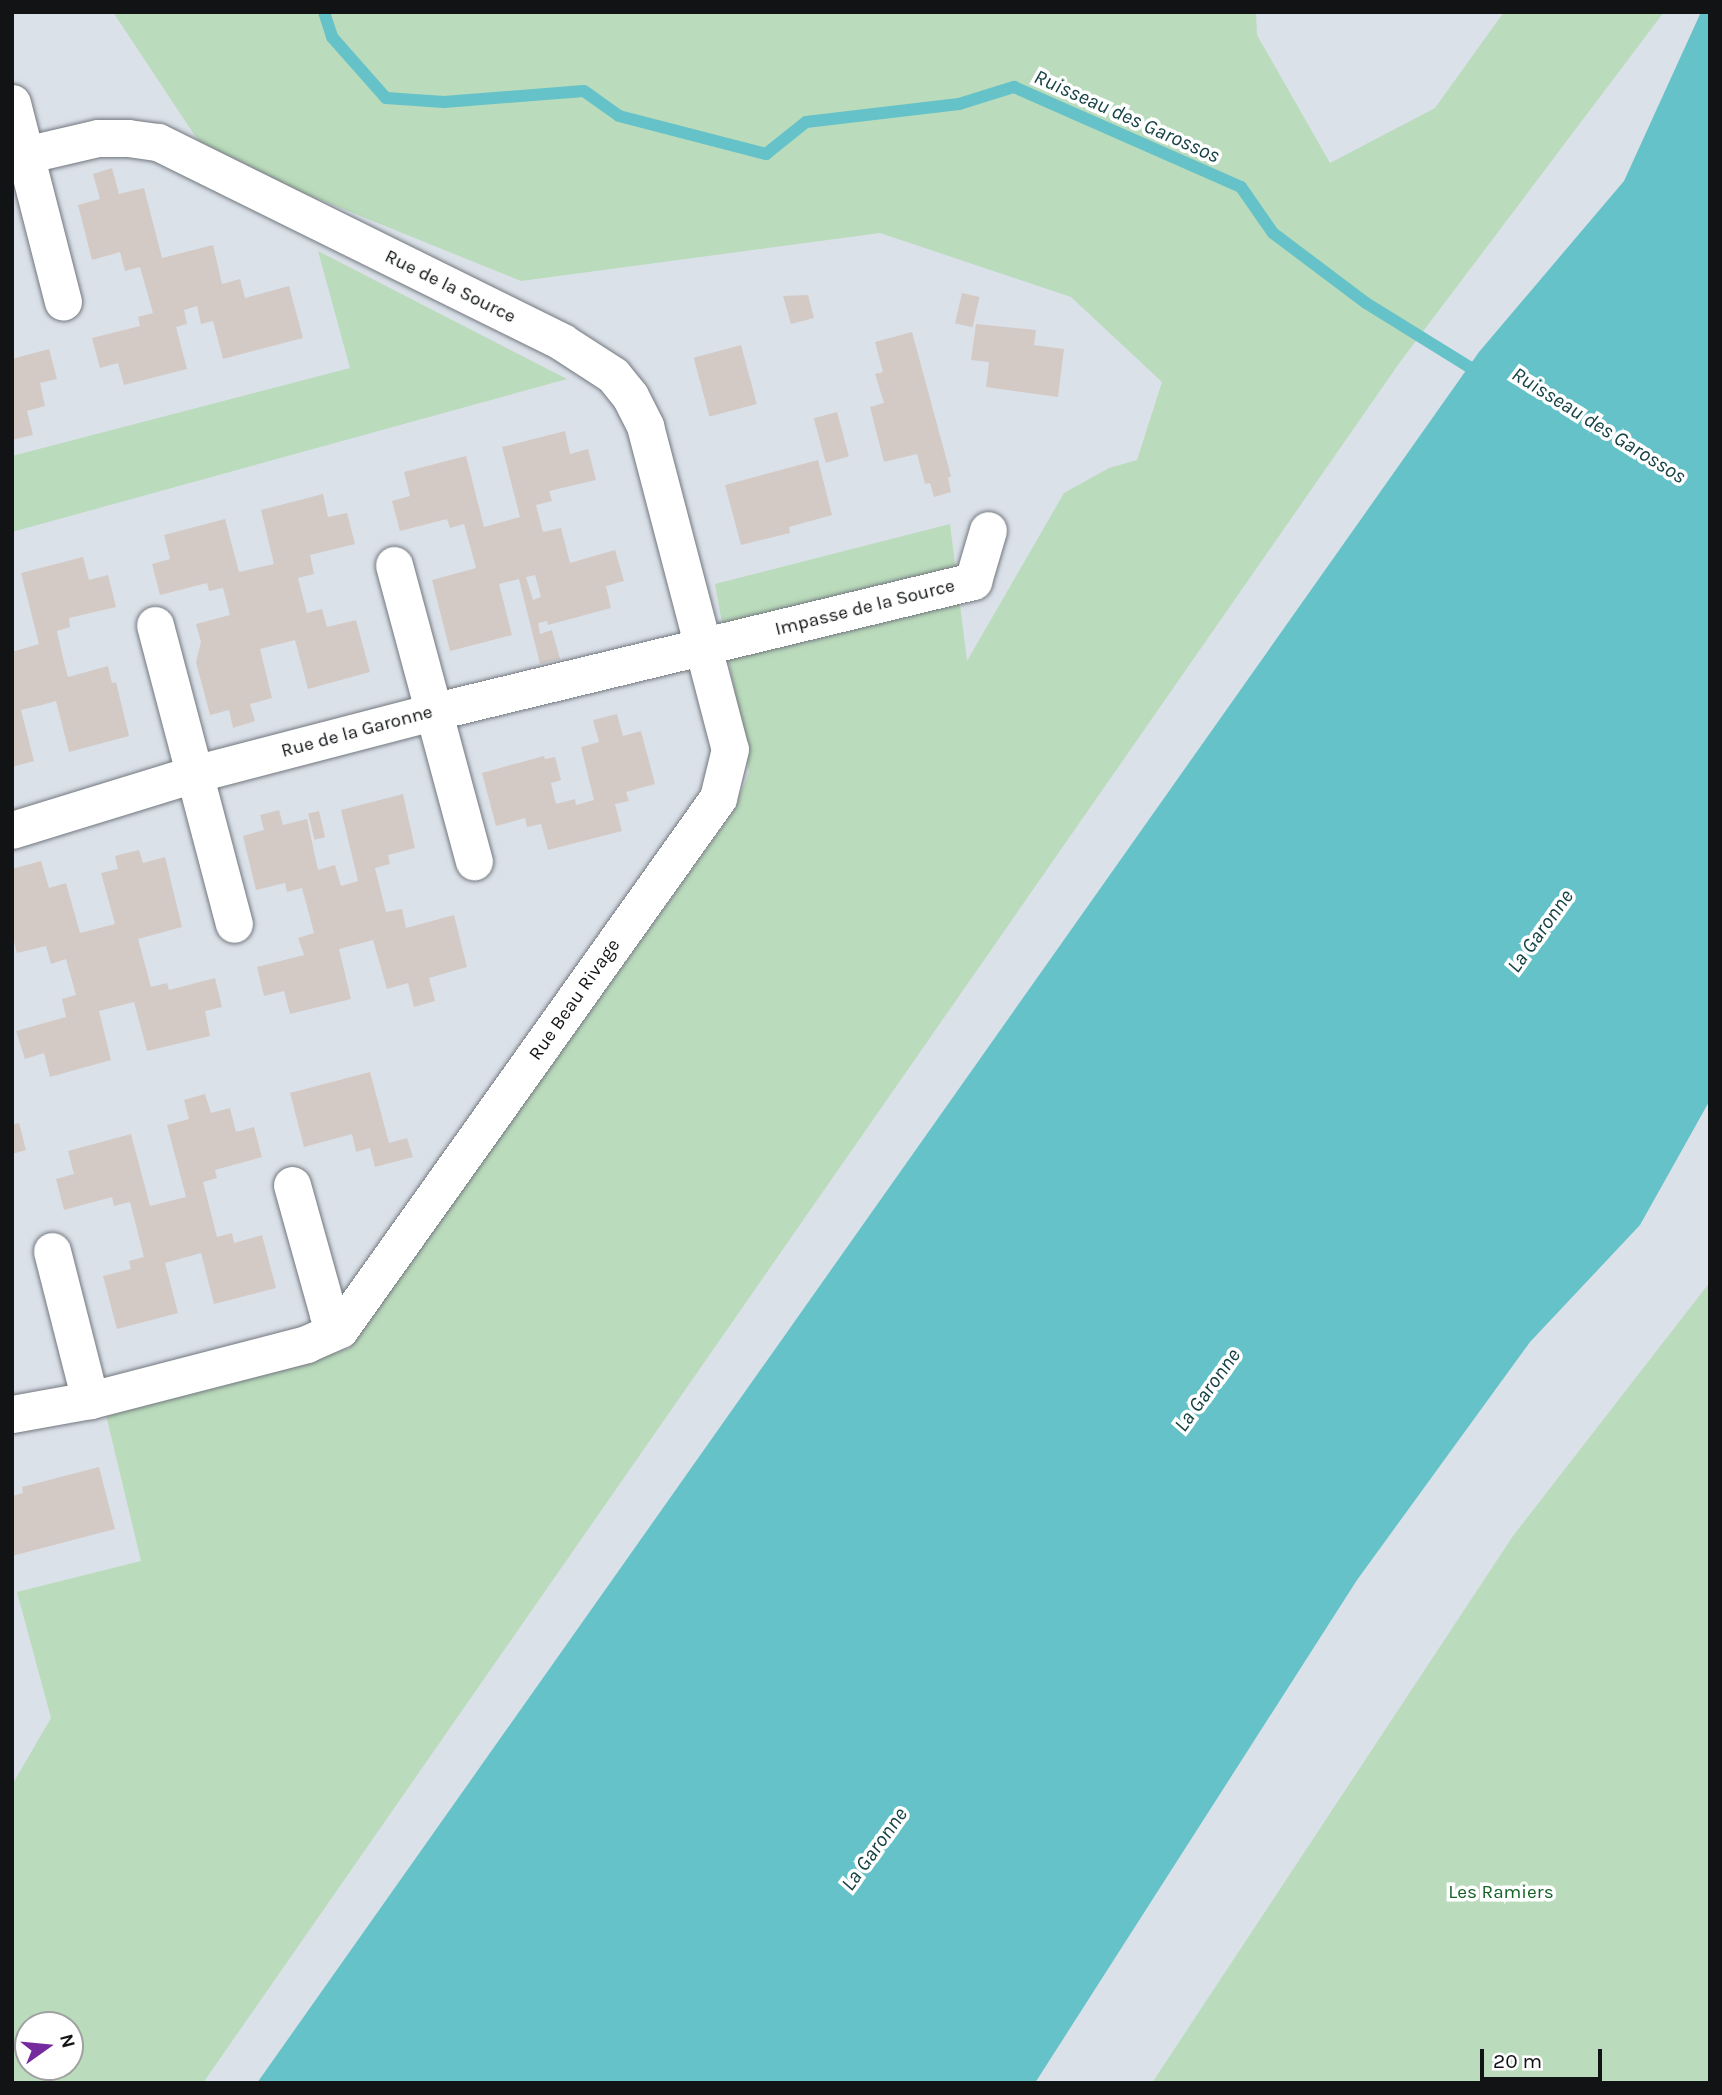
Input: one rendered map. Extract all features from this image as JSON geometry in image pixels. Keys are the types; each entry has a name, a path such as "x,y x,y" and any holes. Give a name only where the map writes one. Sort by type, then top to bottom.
{"street":[{"path":"12,103 19,156 63,302"},
{"name":"Rue de la Source","path":"19,156 98,138 158,142 562,342 605,369 630,396 645,426 704,645"},
{"name":"Impasse de la Source","path":"704,645 973,582 988,530"},
{"path":"394,565 474,862"},
{"path":"155,625 234,924"},
{"name":"Rue de la Garonne","path":"12,830 194,774 704,645"},
{"name":"Rue Beau Rivage","path":"340,1329 718,798 730,748 704,645"},
{"path":"12,1414 90,1400 307,1344 340,1329 328,1314 292,1185"},
{"path":"52,1251 90,1400"}],"green space":[{"path":"113,12 1256,12 1257,35 1330,163 1435,108 1504,12 1664,12 1400,362 203,2083 12,2083 12,1785 51,1718 17,1592 141,1561 106,1415 349,1349 734,811 749,772 715,584 950,524 967,661 1064,493 1109,468 1137,460 1162,382 1071,297 880,233 521,281 207,154"},
{"path":"318,251 567,379 12,532 12,456 350,368"},
{"name":"Les Ramiers","path":"1710,1282 1710,2083 1152,2083 1513,1536"}],"water":[{"name":"La Garonne","path":"1701,12 1710,12 1710,1100 1640,1225 1530,1342 1357,1580 1035,2083 257,2083 1479,352 1624,181"}],"building":[{"path":"112,168 119,194 144,188 162,258 213,245 222,284 240,279 245,298 289,286 303,338 223,359 213,321 201,324 197,306 184,310 187,324 176,327 187,369 124,385 118,363 100,368 92,338 140,326 138,317 153,313 140,267 125,271 120,252 92,260 78,205 100,199 93,174"},
{"path":"962,293 980,297 973,327 955,323"},
{"path":"808,295 814,318 791,324 783,296"},
{"path":"976,324 1036,330 1034,345 1064,349 1058,397 986,387 989,362 971,360"},
{"path":"912,332 951,476 948,478 951,492 934,497 930,483 925,484 917,454 884,462 870,407 884,403 875,374 883,372 875,342"},
{"path":"741,345 757,404 709,417 694,358"},
{"path":"49,349 57,379 40,383 45,406 27,411 33,435 12,440 12,359"},
{"path":"837,412 849,456 826,463 814,418"},
{"path":"565,431 570,454 588,449 596,480 549,491 552,501 536,505 543,532 561,528 570,563 615,550 624,581 606,586 611,608 548,625 547,621 538,623 540,634 552,630 560,659 540,664 519,579 499,584 512,635 450,651 432,580 476,568 464,524 450,528 447,519 400,531 392,501 410,496 404,472 466,456 484,527 520,517 502,447","holes":["535,575 541,597 533,600 526,577"]},
{"path":"818,460 832,515 789,527 790,533 741,545 725,485"},
{"path":"323,494 328,517 347,513 355,544 310,555 314,574 298,578 307,613 322,609 327,627 356,620 370,672 308,689 295,640 260,649 272,698 250,704 255,721 233,728 229,710 210,715 196,662 201,642 196,624 230,615 223,588 209,591 207,583 160,595 152,564 170,559 164,535 225,519 239,572 274,564 261,510"},
{"path":"83,557 89,580 108,575 116,607 69,618 70,627 57,631 63,658 68,677 108,666 112,683 116,682 129,736 69,752 56,701 21,710 34,761 12,767 12,652 39,644 21,573"},
{"path":"617,714 623,736 641,731 655,784 626,792 629,801 615,804 622,831 548,850 541,824 527,827 525,818 496,826 482,773 544,756 545,759 555,757 561,780 551,783 556,804 575,799 576,805 594,800 581,747 599,742 593,720"},
{"path":"403,794 415,848 388,855 390,864 375,868 386,912 402,909 406,928 454,915 467,967 429,978 435,1001 414,1007 408,983 387,989 373,940 339,949 351,999 290,1014 284,991 264,996 257,967 304,955 298,938 314,933 309,914 302,888 287,892 285,883 256,890 243,836 264,830 260,815 279,810 283,825 307,819 318,870 335,865 341,886 358,881 341,810"},
{"path":"319,811 325,837 314,840 308,813"},
{"path":"139,850 143,863 165,857 182,927 138,939 151,987 167,983 169,990 215,978 222,1007 205,1011 210,1036 147,1051 134,1002 99,1011 111,1060 50,1077 44,1053 25,1059 16,1031 66,1017 62,999 76,995 66,959 51,964 46,946 17,953 12,934 12,869 41,861 49,888 66,883 80,933 115,924 101,873 118,869 115,856"},
{"path":"370,1072 389,1143 407,1138 413,1157 375,1167 370,1148 356,1152 352,1134 304,1147 290,1093"},
{"path":"205,1094 211,1113 230,1108 236,1132 254,1127 262,1157 215,1170 217,1178 203,1182 217,1237 232,1233 234,1243 262,1235 276,1288 214,1304 201,1253 165,1263 178,1313 117,1329 103,1276 131,1269 129,1261 144,1257 130,1202 114,1206 112,1197 64,1210 56,1179 74,1174 68,1151 131,1134 150,1206 186,1197 167,1125 189,1119 184,1100"},
{"path":"19,1123 26,1150 12,1154 12,1125"},
{"path":"99,1467 115,1529 12,1556 12,1496 23,1493 22,1487"}],"waterway":[{"name":"Ruisseau des Garossos","path":"324,12 332,37 386,98 444,102 584,91 619,116 766,154 806,122 959,104 1014,87 1241,187 1273,233 1366,303 1482,375"}]}
